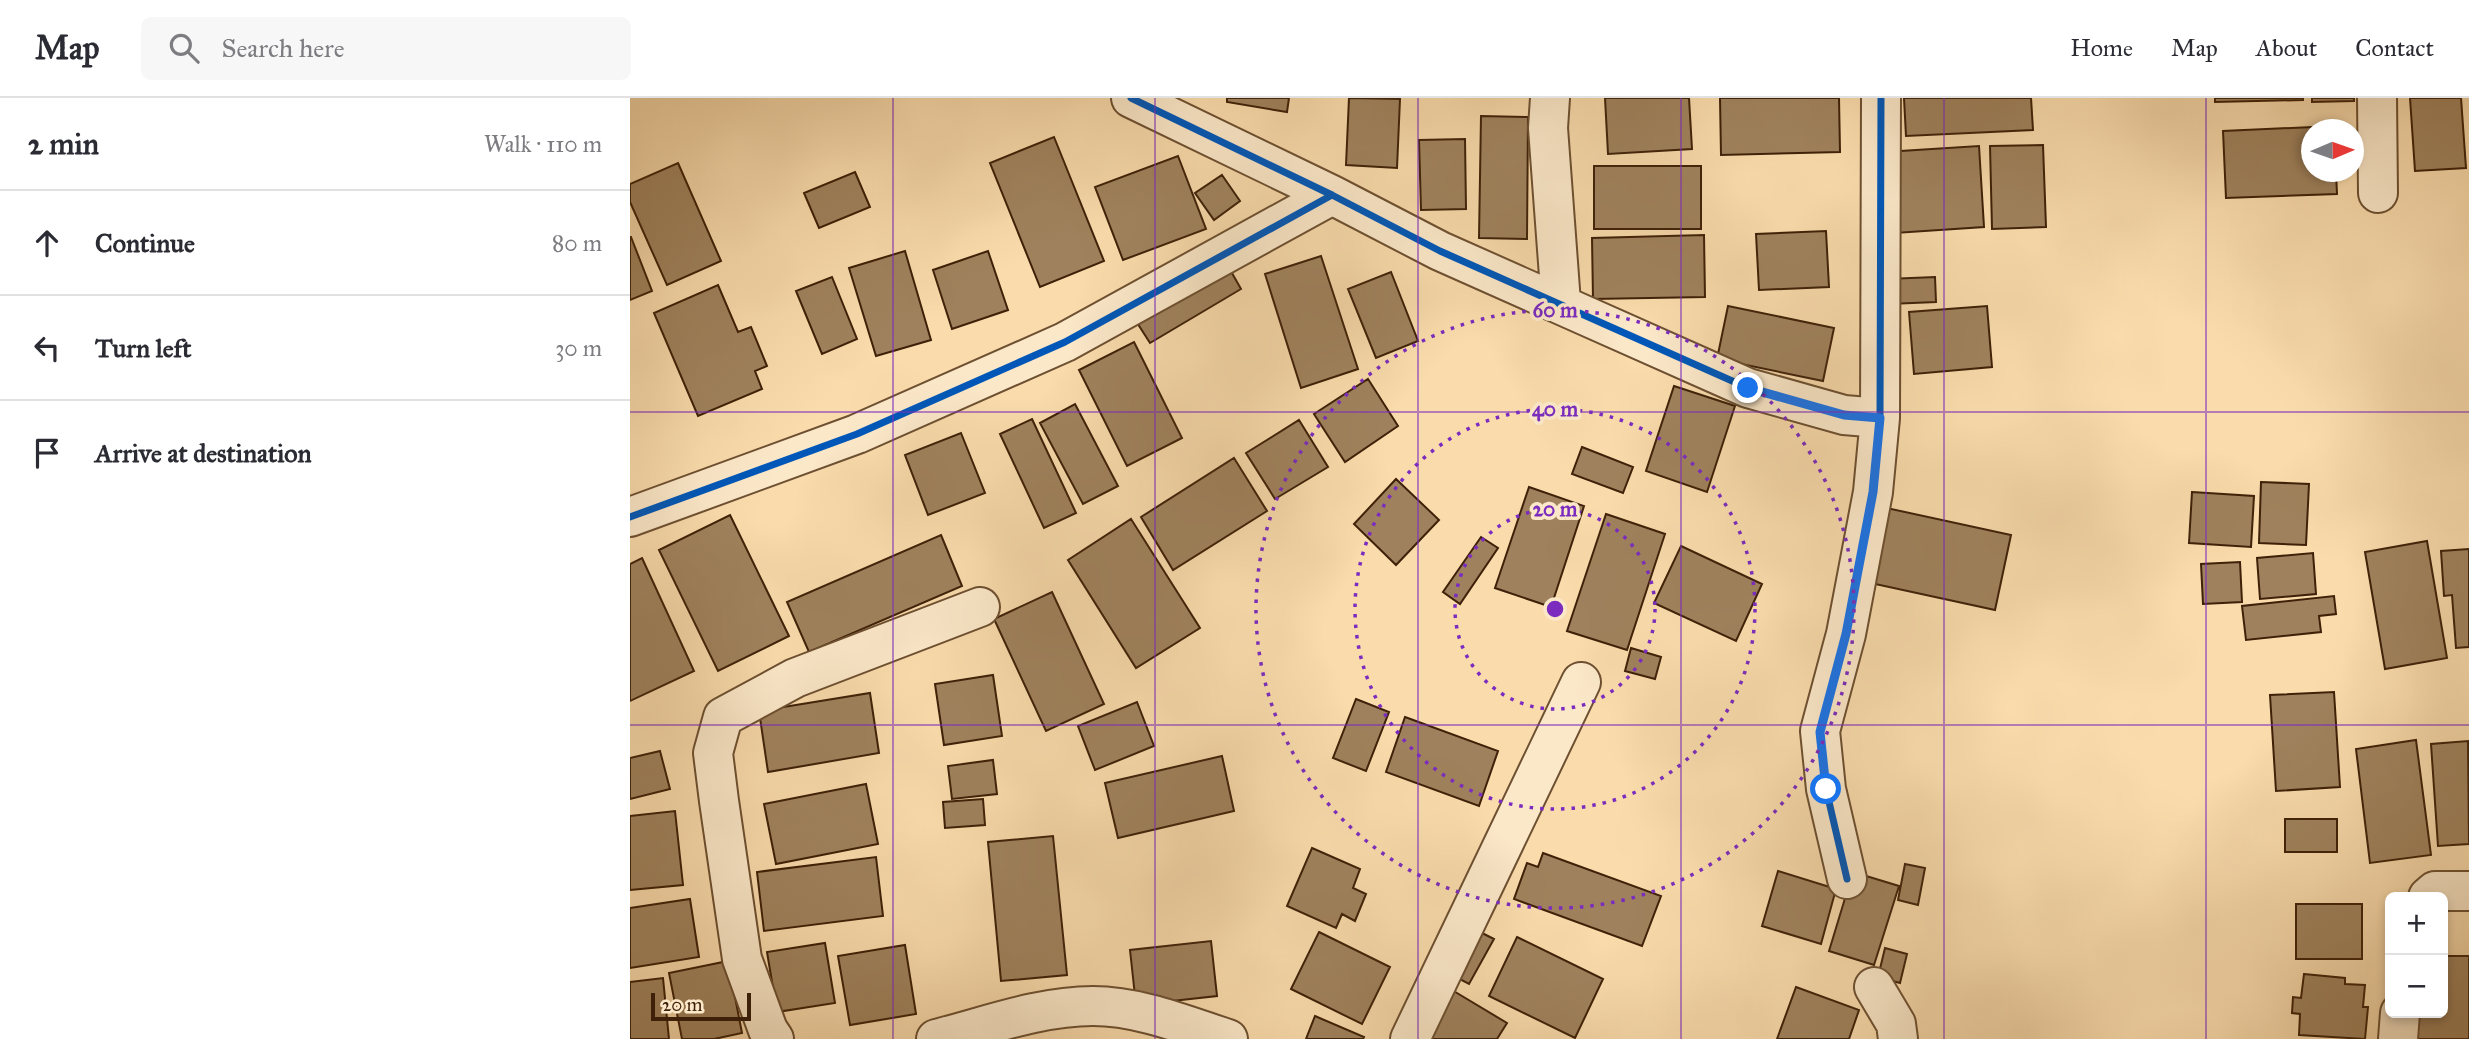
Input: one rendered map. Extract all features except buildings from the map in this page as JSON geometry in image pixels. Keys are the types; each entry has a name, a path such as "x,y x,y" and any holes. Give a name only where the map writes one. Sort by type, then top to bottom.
{"street":[{"path":"1131,98 1332,195 1440,251 1748,388 1844,415 1880,418"},
{"path":"1550,98 1548,128 1561,303"},
{"path":"1847,879 1826,789 1820,732 1846,634 1873,492 1880,418 1881,98"},
{"path":"2377,98 2378,193"},
{"path":"630,517 857,434 1065,342 1332,195"},
{"path":"774,1039 768,1030 742,958 713,752 723,717 795,678 980,607"},
{"path":"1410,1039 1581,682"},
{"path":"2434,892 2469,891"},
{"path":"1874,987 1896,1024 1898,1039"},
{"path":"936,1039 1040,1012 1094,1006 1157,1016 1228,1039"},
{"path":"2398,1039 2400,1018"}],"cycle path":[{"path":"1131,98 1332,195 1440,251 1748,388 1844,415 1880,418"},
{"path":"1847,879 1826,789 1820,731 1846,634 1873,492 1880,418 1881,98"},
{"path":"630,517 857,434 1065,342 1332,195"}],"route":[{"path":"1748,388 1844,415 1880,418 1873,492 1846,634 1820,732 1826,789"}]}
